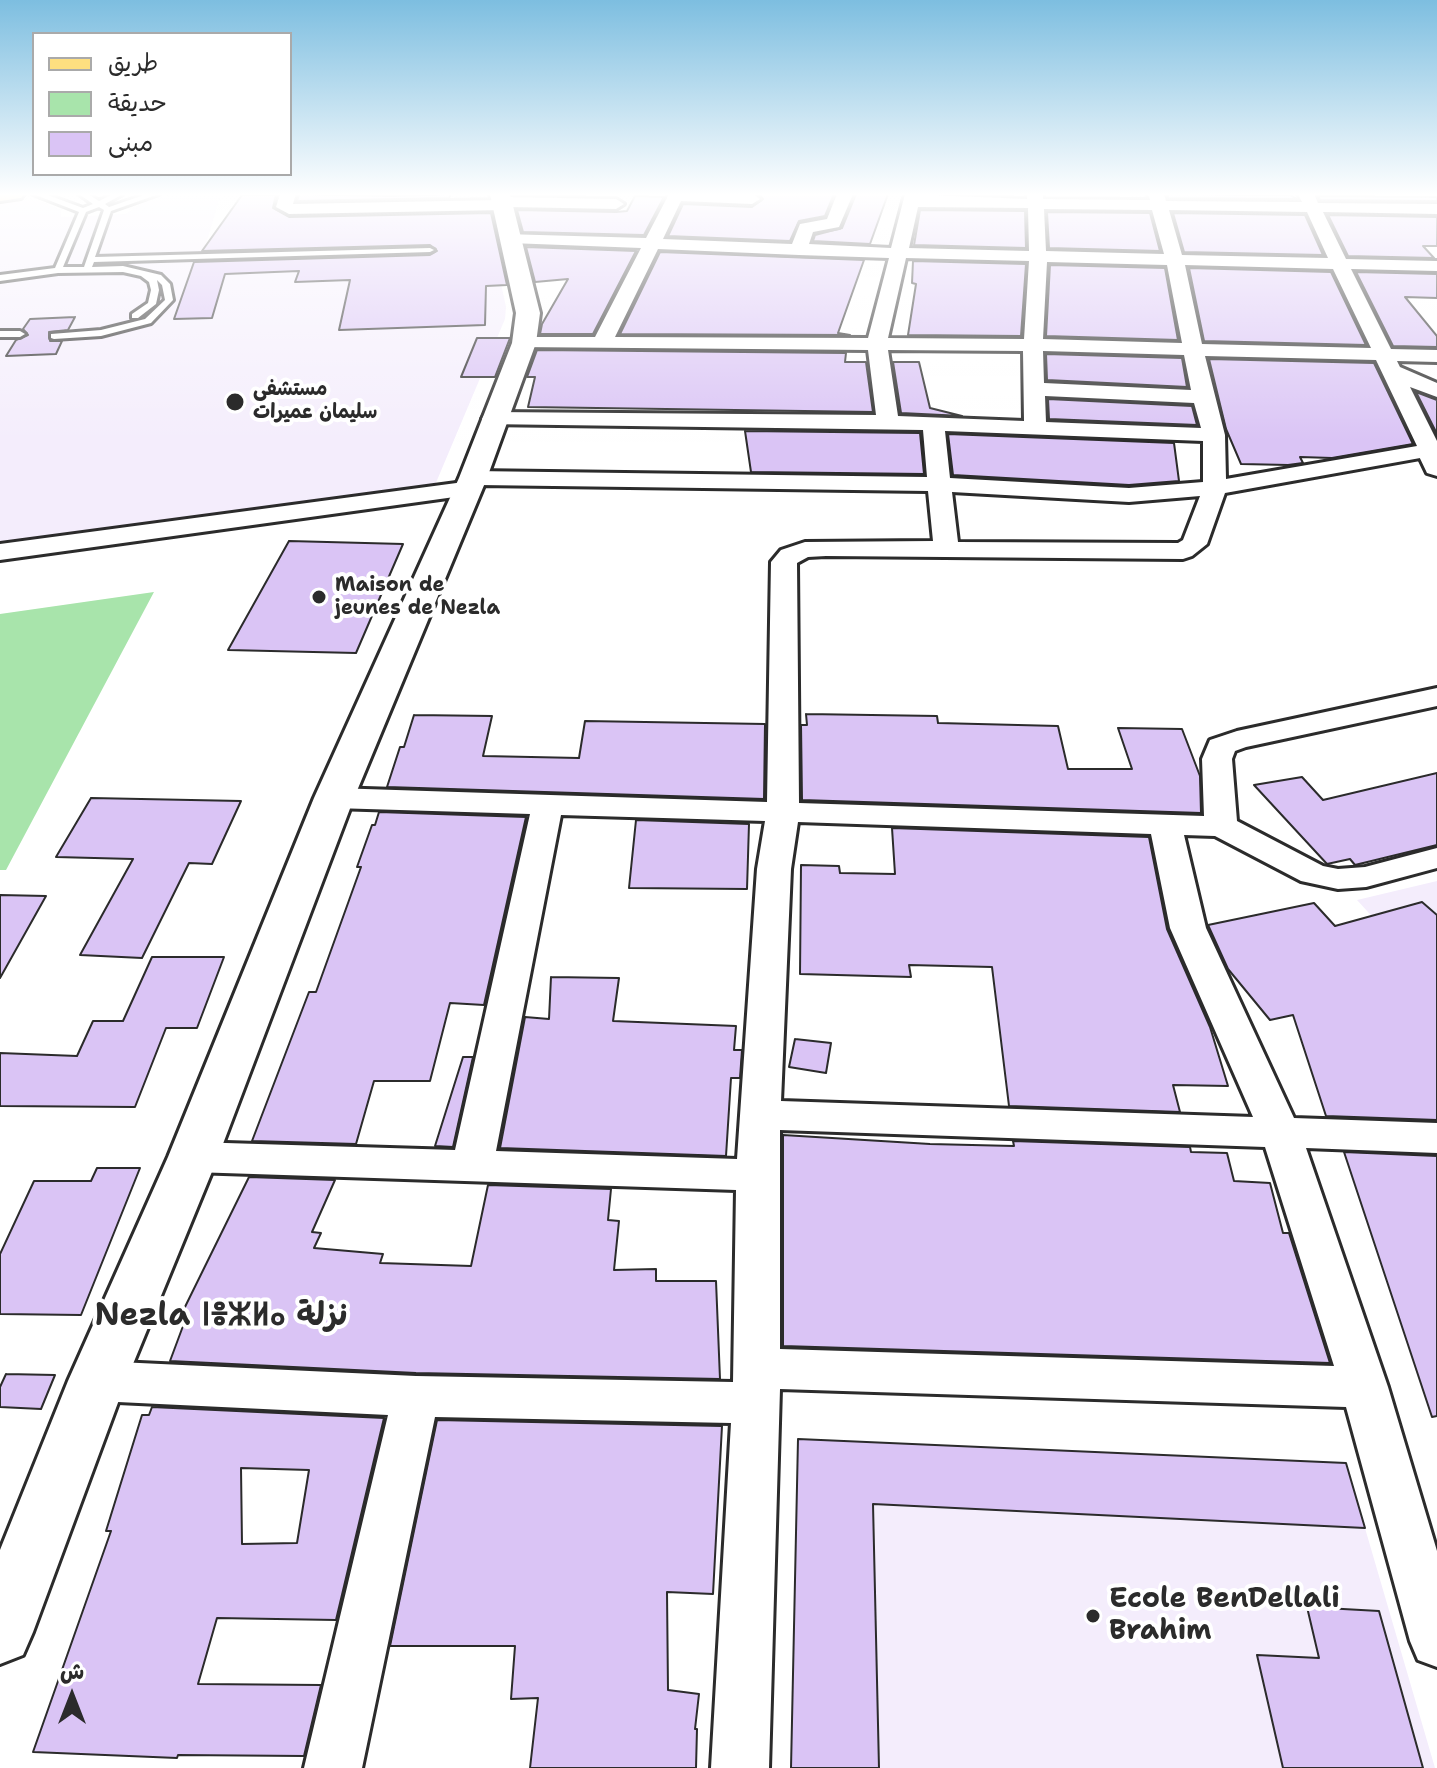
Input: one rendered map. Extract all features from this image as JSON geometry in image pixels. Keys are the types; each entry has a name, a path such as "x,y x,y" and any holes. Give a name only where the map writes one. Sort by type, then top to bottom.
{"street":[{"path":"0,1632 97,1381 193,1157 334,798 471,483 524,343 528,313 519,277"},
{"path":"602,343 635,277"},
{"path":"888,422 877,343 893,277"},
{"path":"1035,426 1033,345 1037,277"},
{"path":"740,1768 756,1386 757,1175 763,1115 774,869 783,812 784,562 790,555 805,550 826,548 1183,551 1194,544 1215,488 1214,435 1203,397 1178,277"},
{"path":"0,552 471,483 937,484 1129,495 1215,488 1435,456 1345,277"},
{"path":"524,343 877,343 1194,348 1387,363 1437,356"},
{"path":"1387,363 1437,391"},
{"path":"1034,389 1203,397"},
{"path":"493,419 888,422 1214,435"},
{"path":"933,423 946,550"},
{"path":"1221,826 1217,759 1221,746 1437,697"},
{"path":"334,798 1221,826 1313,874 1338,879 1366,877 1437,858"},
{"path":"472,1166 547,807"},
{"path":"1165,824 1188,928 1281,1134 1364,1387 1425,1558 1437,1641"},
{"path":"763,1115 1437,1138"},
{"path":"193,1157 757,1175"},
{"path":"97,1381 416,1396 756,1386 1364,1387"},
{"path":"333,1768 416,1396"}],"lane":[{"path":"147,277 153,281 155,290 152,304 145,311 107,326 55,334 101,333 148,321 169,300 170,292 156,277"},
{"path":"0,336 19,336"}],"shaded area":[{"name":"مستشفى سليمان عميرات","path":"0,277 499,277 506,307 505,319 435,485 0,544"},
{"path":"1437,881 1437,983 1432,982 1357,900"},
{"name":"Ecole BenDellali Brahim","path":"798,1439 1346,1463 1435,1768 793,1768"}],"green space":[{"path":"154,592 6,870 0,870 0,614"}],"building":[{"path":"189,277 224,277 212,318 174,319"},
{"path":"297,277 505,277 507,285 486,286 485,325 339,330 350,280 295,282"},
{"path":"534,277 623,277 593,334 540,334 542,324 568,279 535,282"},
{"path":"648,277 858,277 838,333 850,335 620,334"},
{"path":"912,277 1025,277 1021,336 908,335 916,284 912,283"},
{"path":"1049,277 1167,277 1178,340 1046,336"},
{"path":"1191,277 1333,277 1366,345 1204,341"},
{"path":"1358,277 1437,277 1437,298 1405,297 1437,336 1437,347 1393,346"},
{"path":"75,317 68,330 49,332 50,341 62,341 56,354 6,356 16,340 28,335 23,329 30,319"},
{"path":"477,338 510,338 495,377 461,377"},
{"path":"537,350 846,353 845,362 866,362 873,412 528,407 535,377 527,377"},
{"path":"1046,354 1182,358 1187,387 1047,380"},
{"path":"1209,359 1374,363 1413,444 1332,458 1300,457 1303,463 1288,465 1241,464 1226,429"},
{"path":"893,362 919,362 930,408 962,416 901,413"},
{"path":"1416,392 1437,400 1437,434"},
{"path":"1048,399 1192,406 1197,425 1049,419"},
{"path":"745,431 920,433 924,474 751,472"},
{"path":"948,434 1174,443 1179,481 1129,485 953,475"},
{"name":"Maison de jeunes de Nezla","path":"289,541 403,544 356,653 228,650"},
{"path":"806,714 937,716 938,723 1058,726 1068,769 1132,769 1118,728 1182,729 1200,776 1201,813 802,800 801,725 807,725"},
{"path":"414,715 492,716 483,756 579,758 585,721 765,724 764,799 387,787"},
{"path":"1437,773 1437,845 1355,865 1350,859 1327,864 1254,785 1302,777 1323,800"},
{"path":"91,798 241,801 212,864 189,863 142,958 80,955 133,859 56,857"},
{"path":"379,812 526,817 484,1005 450,1003 430,1081 374,1081 356,1144 252,1141 309,992 316,992 361,867 357,867"},
{"path":"636,820 749,824 747,889 629,888"},
{"path":"892,828 1149,837 1167,929 1210,1027 1228,1086 1173,1085 1180,1112 1009,1106 992,967 909,965 911,977 800,974 801,865 839,866 840,873 895,874"},
{"path":"0,895 46,896 0,978"},
{"path":"1422,902 1437,915 1437,1120 1326,1116 1293,1015 1270,1020 1228,969 1208,925 1314,903 1335,926"},
{"path":"152,957 224,957 197,1028 166,1028 135,1107 0,1106 0,1053 77,1056 93,1021 123,1021"},
{"path":"551,977 619,978 613,1021 736,1026 734,1050 742,1050 740,1078 731,1078 726,1156 500,1148 525,1017 549,1019"},
{"path":"795,1039 831,1043 826,1073 789,1067"},
{"path":"463,1057 473,1057 453,1147 435,1146"},
{"path":"783,1135 930,1144 1014,1146 1013,1141 1190,1147 1191,1152 1227,1153 1234,1181 1270,1183 1283,1233 1289,1233 1330,1363 783,1346"},
{"path":"1344,1152 1437,1156 1437,1416 1432,1417"},
{"path":"97,1168 140,1168 81,1315 0,1314 0,1254 34,1181 91,1181"},
{"path":"249,1177 335,1180 312,1232 321,1233 314,1248 383,1254 380,1263 471,1266 488,1185 611,1189 608,1220 619,1221 614,1270 656,1269 656,1281 716,1281 720,1379 416,1373 170,1361 186,1318 180,1317"},
{"path":"6,1374 55,1375 41,1409 0,1407 0,1387"},
{"path":"152,1407 384,1418 336,1620 217,1618 198,1684 321,1685 304,1756 178,1755 177,1758 33,1752 111,1531 106,1531 142,1415 149,1415","holes":["241,1468 309,1470 297,1543 242,1544"]},
{"path":"437,1420 722,1426 713,1594 667,1592 668,1690 699,1694 695,1729 696,1768 530,1768 538,1698 511,1699 515,1646 390,1646"},
{"path":"798,1439 1346,1463 1365,1528 873,1504 879,1768 791,1768"},
{"path":"1307,1607 1379,1611 1423,1768 1283,1768 1257,1655 1319,1658"}],"place":[{"name":"مستشفى سليمان عميرات","path":"235,402"},
{"name":"Maison de jeunes de Nezla","path":"319,597"},
{"name":"Ecole BenDellali Brahim","path":"1093,1616"}],"district":[{"name":"Nezla ⵏⴻⵣⵍⴰ نزلة","path":"221,1317"}]}
